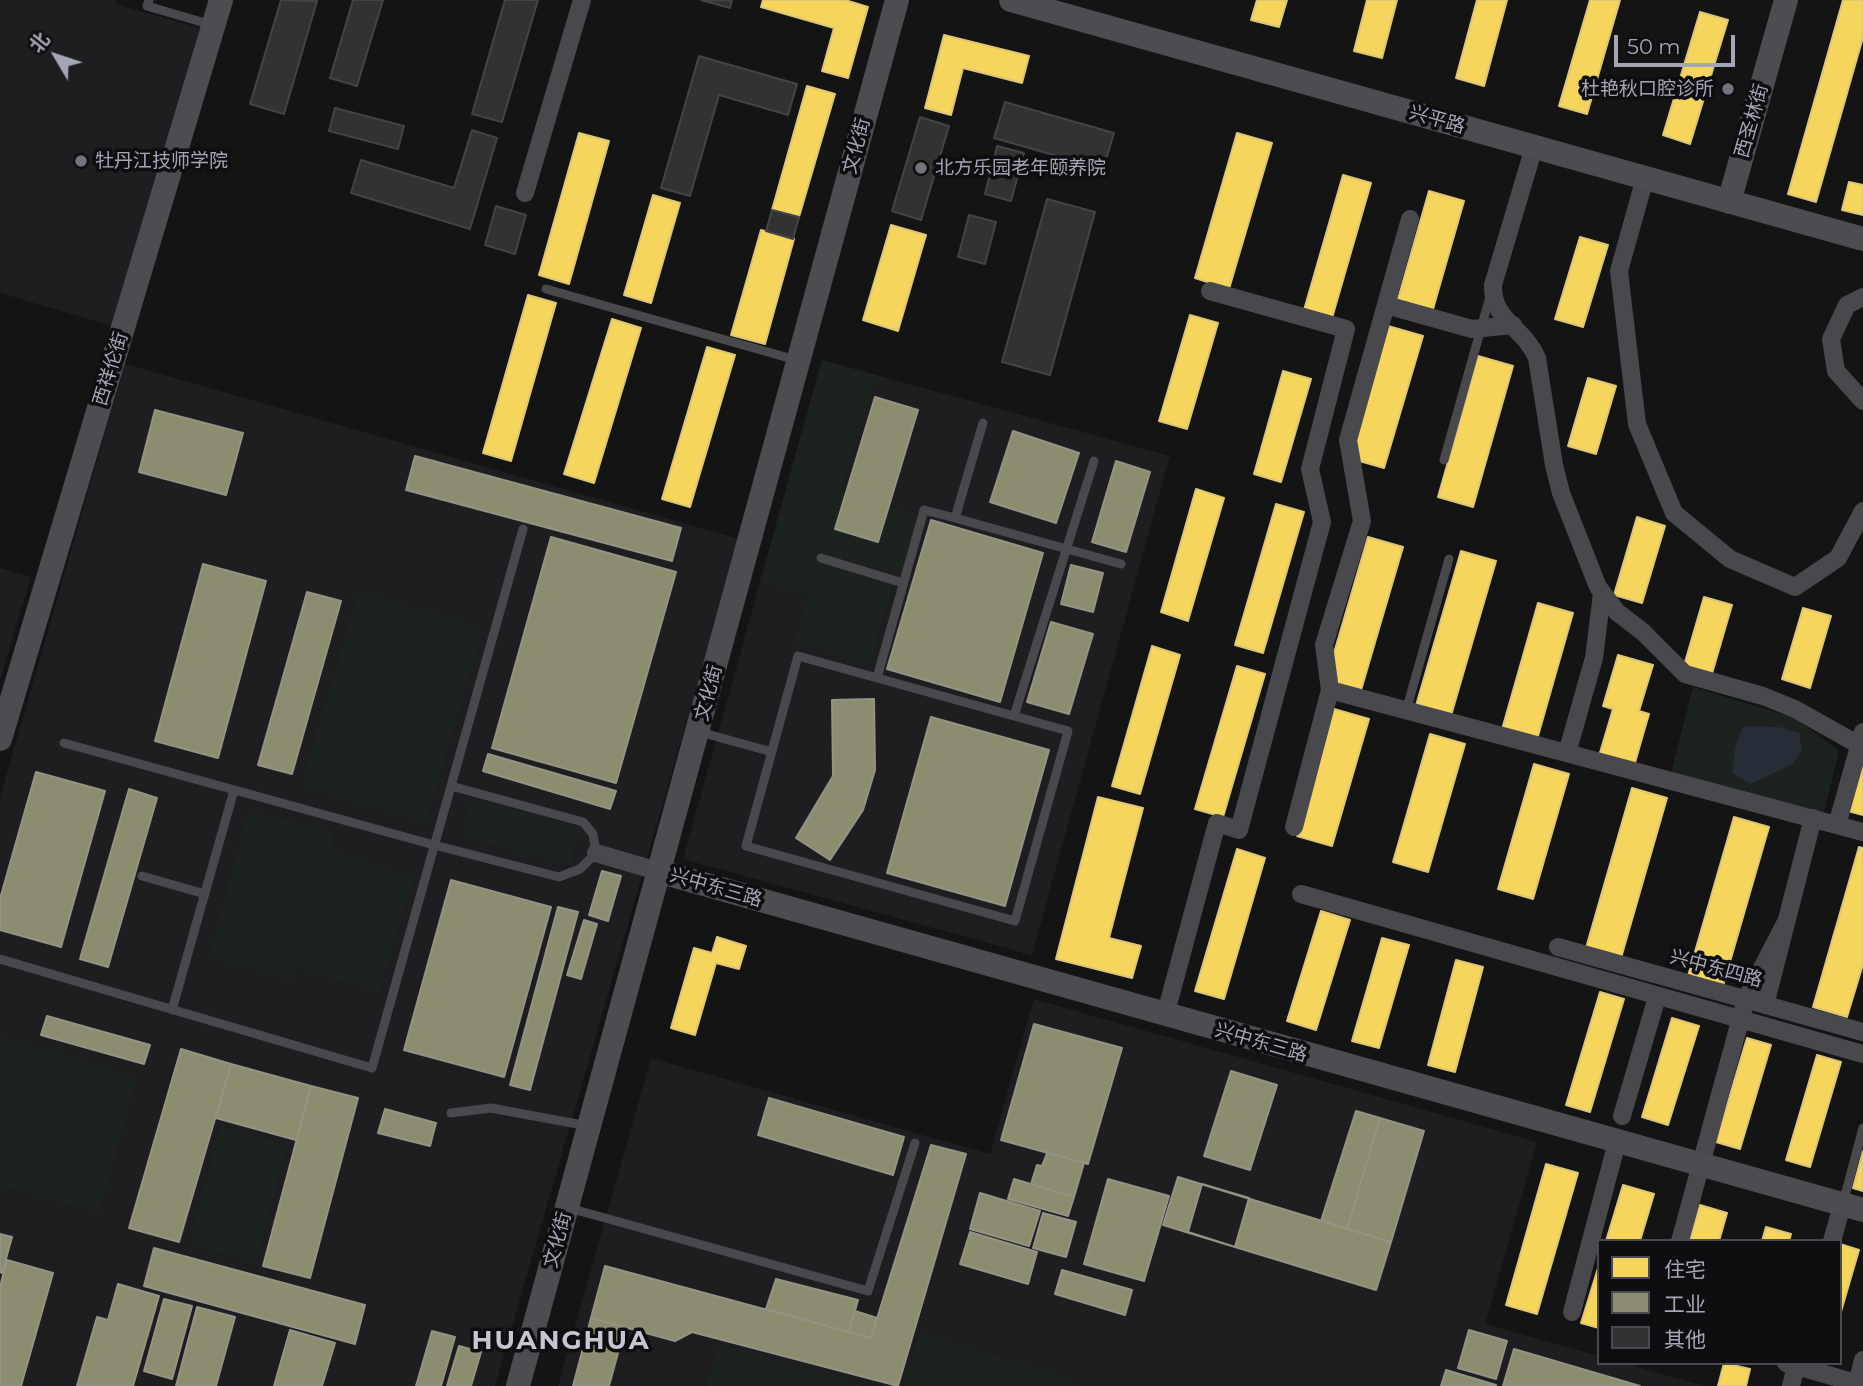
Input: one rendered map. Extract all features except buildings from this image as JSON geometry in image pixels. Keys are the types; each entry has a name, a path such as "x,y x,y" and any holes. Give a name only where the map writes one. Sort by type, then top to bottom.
{"street":[{"name":"西祥伦街","path":"0,739 221,0"},
{"path":"525,193 582,0"},
{"name":"文化街","path":"518,1386 661,872 897,0"},
{"name":"兴平路","path":"1011,0 1863,239"},
{"name":"西圣林街","path":"1729,202 1786,0"},
{"path":"1534,147 1493,285 1493,301 1498,312 1530,342 1536,358 1561,493 1602,593 1617,612 1643,632 1685,674 1784,705 1861,738 1837,825"},
{"path":"1646,178 1619,271 1637,424 1674,513 1730,559 1795,587 1838,558 1863,511"},
{"path":"1294,827 1330,690 1324,645 1362,521 1348,440 1410,219"},
{"path":"1165,1016 1217,823 1239,830 1282,680 1322,522 1310,469 1346,329 1210,291"},
{"path":"1863,297 1847,305 1830,339 1836,371 1863,401"},
{"path":"1386,305 1472,329 1513,325"},
{"path":"1567,753 1594,657 1602,593"},
{"path":"1330,690 1863,832"},
{"path":"1765,1004 1813,818"},
{"path":"596,853 661,872"},
{"name":"兴中东三路","path":"661,872 1853,1208"},
{"path":"1301,894 1863,1054"},
{"path":"1681,1239 1746,999 1787,920"},
{"name":"兴中东四路","path":"1558,947 1863,1032"},
{"path":"1622,1116 1657,997"},
{"path":"1572,1312 1617,1142"},
{"path":"1833,1239 1853,1208"},
{"path":"1791,1386 1791,1365 1837,1382 1860,1384 1863,1360"}],"lane":[{"path":"149,0 147,6 214,26"},
{"path":"1444,460 1493,285"},
{"path":"546,289 799,361"},
{"path":"955,518 983,423"},
{"path":"1014,716 1094,461"},
{"path":"877,678 924,510 1121,564"},
{"path":"0,959 372,1068 523,529"},
{"path":"821,558 903,583"},
{"path":"1406,711 1449,559"},
{"path":"799,656 877,678 1068,731 1015,921 746,846 799,656"},
{"path":"698,732 772,752"},
{"path":"64,743 559,877 580,869 596,853 593,834 583,822 567,815 451,786"},
{"path":"173,1010 234,790"},
{"path":"142,876 205,894"},
{"path":"451,1113 491,1108 590,1127"},
{"path":"1853,1208 1863,1128"},
{"path":"567,1208 868,1291 915,1143"}],"shaded area":[{"name":"牡丹江技师学院","path":"0,0 117,0 116,4 200,28 113,326 0,293"},
{"path":"822,360 1170,456 1032,955 683,859"},
{"path":"822,360 876,375 841,491 926,518 908,576 822,554 820,562 893,584 869,664 795,642 809,595 760,582"},
{"path":"125,364 739,539 495,1386 0,1386 0,797"},
{"path":"0,568 31,577 0,681"},
{"path":"359,591 483,628 426,823 301,786"},
{"path":"1693,687 1795,718 1839,751 1824,812 1671,773"},
{"path":"1743,726 1778,727 1799,733 1802,749 1793,764 1750,784 1732,773 1735,748"},
{"path":"471,798 580,827 570,865 461,836"},
{"path":"249,810 334,833 331,851 414,876 379,992 296,967 292,980 209,957"},
{"path":"1034,999 1537,1142 1485,1324 1597,1355 1597,1365 1630,1365 1704,1386 558,1386 651,1058 990,1154"},
{"path":"0,1036 137,1077 99,1213 0,1185"},
{"path":"221,1127 287,1145 255,1262 189,1244"},
{"path":"920,1333 1072,1379 1075,1386 904,1386"},
{"path":"719,1344 863,1386 707,1386"}],"place":[{"name":"杜艳秋口腔诊所","path":"1728,89"},
{"name":"牡丹江技师学院","path":"81,161"},
{"name":"北方乐园老年颐养院","path":"921,168"}],"district":[{"name":"HUANGHUA","path":"561,1341"}]}
